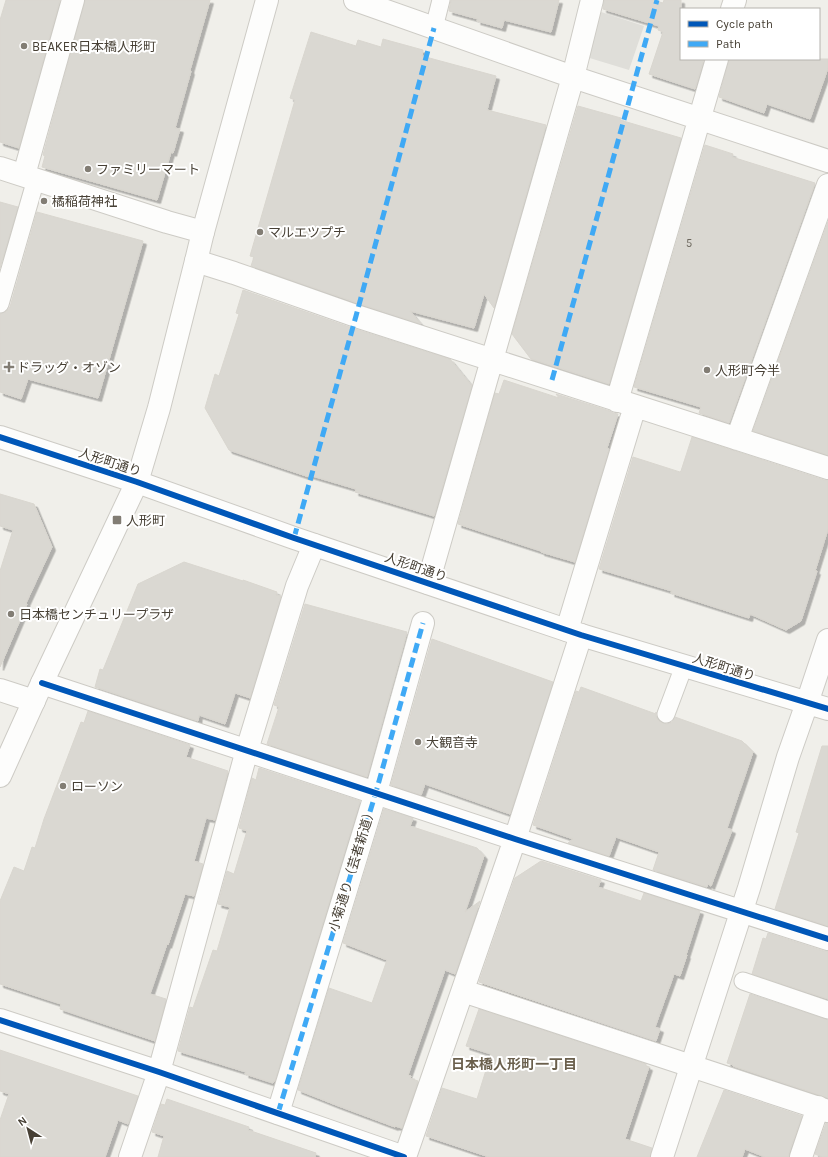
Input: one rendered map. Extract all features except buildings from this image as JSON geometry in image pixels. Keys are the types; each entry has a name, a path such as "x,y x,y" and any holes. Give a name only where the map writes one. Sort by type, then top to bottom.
{"street":[{"path":"30,177 73,0"},
{"path":"0,776 137,482 159,408 203,232 267,0"},
{"path":"355,0 573,78 828,161"},
{"path":"428,583 573,78 592,0"},
{"path":"0,1020 159,1072 405,1157 516,839 574,632 626,404 699,119 717,60"},
{"path":"0,168 203,232"},
{"path":"737,439 828,185"},
{"path":"196,261 491,361 828,468"},
{"name":"人形町通り","path":"0,438 137,482 314,545 574,632 828,709"},
{"path":"130,1157 159,1072 247,750 297,586 314,545"},
{"name":"小菊通り（芸者新道）","path":"278,1113 376,792 423,623"},
{"path":"662,1157 749,888 788,757 828,640"},
{"path":"0,690 38,692 247,750 516,839 828,939"},
{"path":"463,991 823,1109 801,1157"}],"lane":[{"path":"434,28 441,0"},
{"path":"0,304 30,177"},
{"path":"666,714 684,666"},
{"path":"743,981 828,1010"}],"shaded area":[{"path":"598,11 644,26 629,70 583,56"}],"marked path":[{"path":"552,380 657,0"},
{"path":"294,538 434,28"},
{"path":"278,1113 376,792 423,623"}],"cycle path":[{"path":"0,437 137,482 294,538 581,635 828,709"},
{"path":"42,683 515,839 828,939"},
{"path":"0,1020 159,1072 404,1157"}],"place":[{"name":"BEAKER日本橋人形町","path":"24,46"},
{"name":"ファミリーマート","path":"88,169"},
{"name":"橘稲荷神社","path":"44,201"},
{"name":"マルエツプチ","path":"260,232"},
{"name":"ドラッグ・オゾン","path":"9,367"},
{"name":"人形町今半","path":"707,370"},
{"name":"人形町","path":"117,520"},
{"name":"日本橋センチュリープラザ","path":"11,614"},
{"name":"大観音寺","path":"418,742"},
{"name":"ローソン","path":"63,786"}],"district":[{"name":"日本橋人形町一丁目","path":"514,1064"}]}
